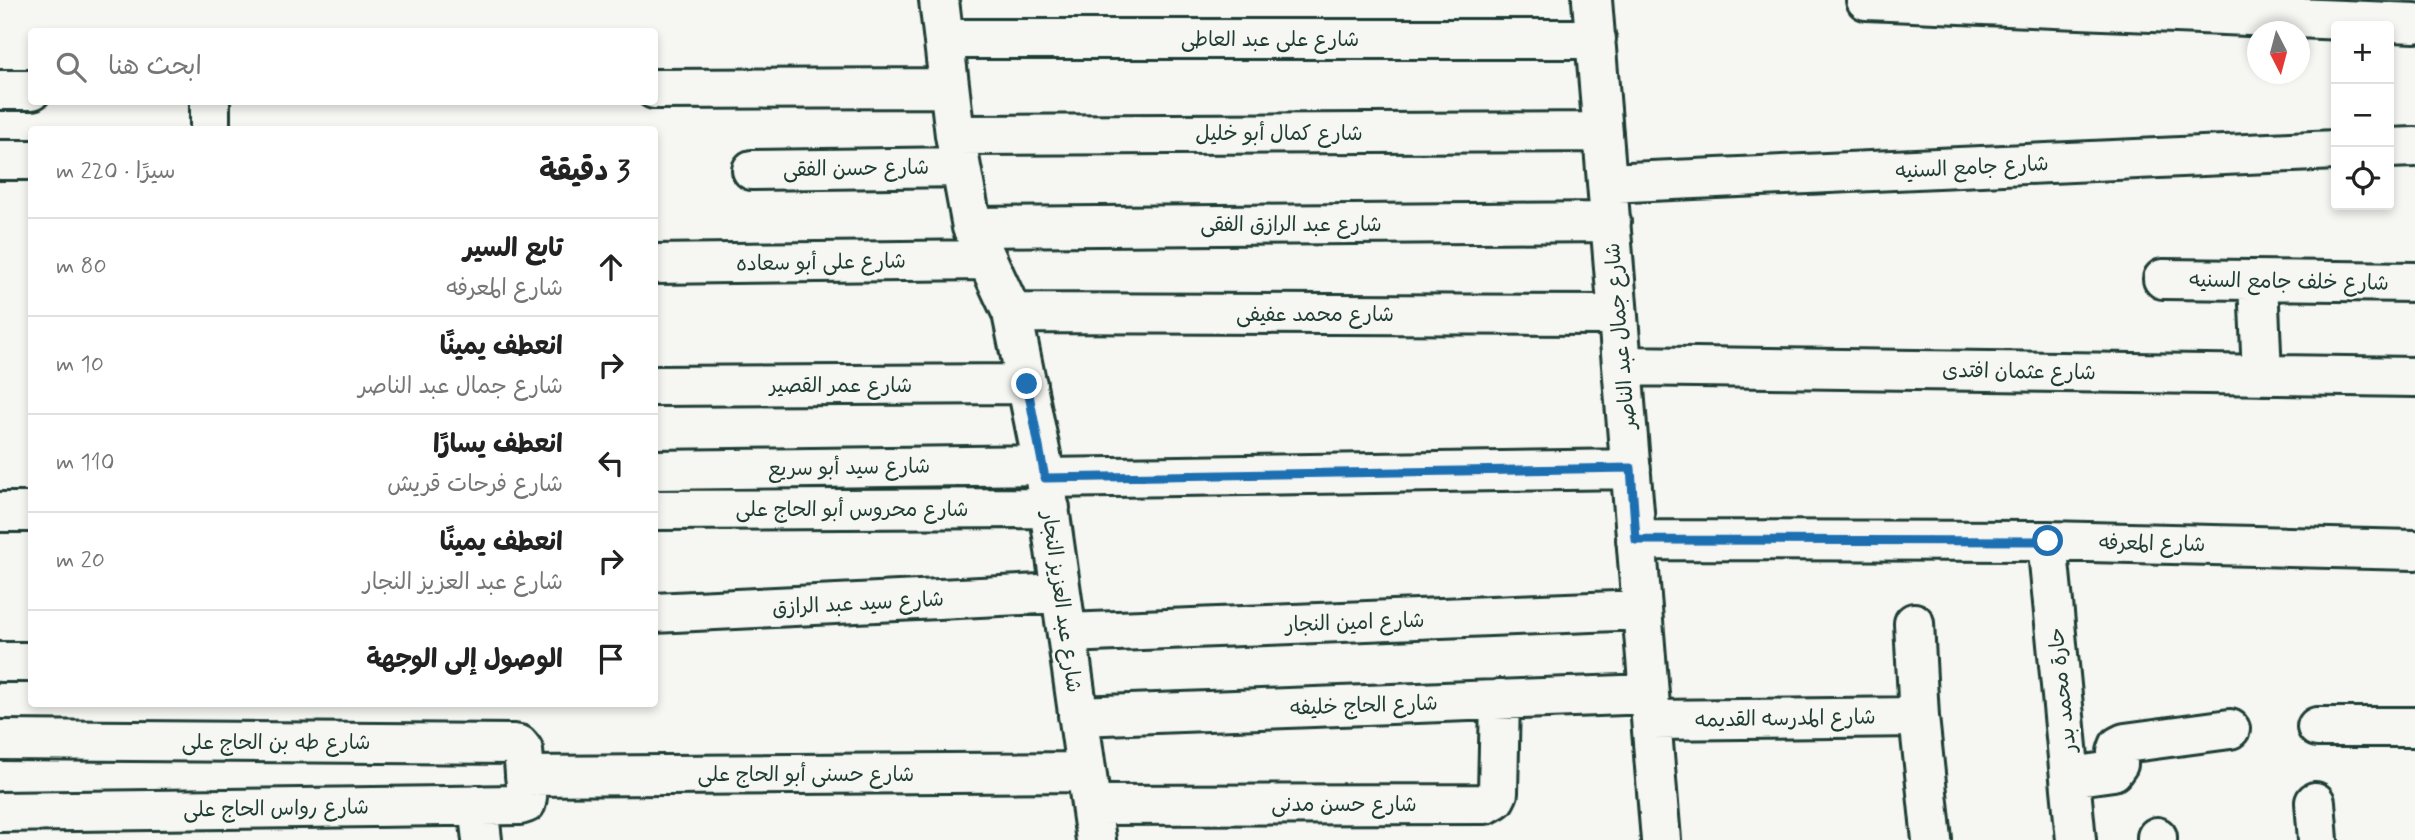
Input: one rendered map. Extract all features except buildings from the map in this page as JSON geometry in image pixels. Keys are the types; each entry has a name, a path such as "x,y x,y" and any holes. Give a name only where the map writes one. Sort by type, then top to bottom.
{"street":[{"name":"شارع عبد العزيز النجار","path":"939,0 958,151 980,243 1012,313 1046,484 1091,806"},
{"name":"شارع جمال عبد الناصر","path":"1592,0 1661,840"},
{"path":"1866,0 2415,23"},
{"name":"شارع على عبد العاطى","path":"944,38 1596,39"},
{"path":"658,89 949,88"},
{"path":"0,90 28,90"},
{"path":"210,105 210,126"},
{"name":"شارع كمال أبو خليل","path":"958,151 1603,132"},
{"path":"2394,148 2415,146"},
{"name":"شارع جامع السنيه","path":"1607,183 2331,150"},
{"name":"شارع حسن الفقى","path":"752,170 958,151"},
{"path":"0,160 28,160"},
{"name":"شارع عبد الرازق الفقى","path":"980,243 1611,222"},
{"name":"شارع على أبو سعاده","path":"658,264 980,243"},
{"name":"شارع خلف جامع السنيه","path":"2163,279 2415,282"},
{"path":"2258,281 2262,375"},
{"name":"شارع محمد عفيفى","path":"1012,313 1618,315"},
{"name":"شارع عثمان افتدى","path":"1622,366 2415,377"},
{"name":"شارع عمر القصير","path":"658,386 1027,384"},
{"path":"1046,484 1631,468"},
{"name":"شارع سيد أبو سريع","path":"658,470 1046,484"},
{"name":"شارع محروس أبو الحاج على","path":"658,510 1046,484"},
{"path":"0,512 28,512"},
{"name":"شارع المعرفه","path":"1636,540 2048,541 2415,550"},
{"name":"حارة محمد بدر","path":"2048,541 2076,840"},
{"name":"شارع سيد عبد الرازق","path":"658,613 1061,593"},
{"name":"شارع امين النجار","path":"1067,633 1642,610"},
{"path":"1914,623 1919,717 1932,840"},
{"path":"0,662 28,662"},
{"name":"شارع الحاج خليفه","path":"1078,716 1500,699 1651,707"},
{"name":"شارع حسن مدنى","path":"1091,806 1486,804 1495,799 1498,793 1500,699"},
{"name":"شارع المدرسه القديمه","path":"1651,707 1919,717"},
{"path":"2317,727 2415,727"},
{"path":"2070,776 2113,771 2118,764 2119,746 2125,743 2230,729"},
{"name":"شارع طه بن الحاج على","path":"0,740 516,744 523,750 526,776"},
{"name":"شارع حسنى أبو الحاج على","path":"526,776 1091,806"},
{"name":"شارع رواس الحاج على","path":"0,812 480,823 526,803 526,776"},
{"path":"2315,802 2318,840"}],"route":[{"path":"1027,384 1045,478 1631,468 1636,540 2048,541"}]}
